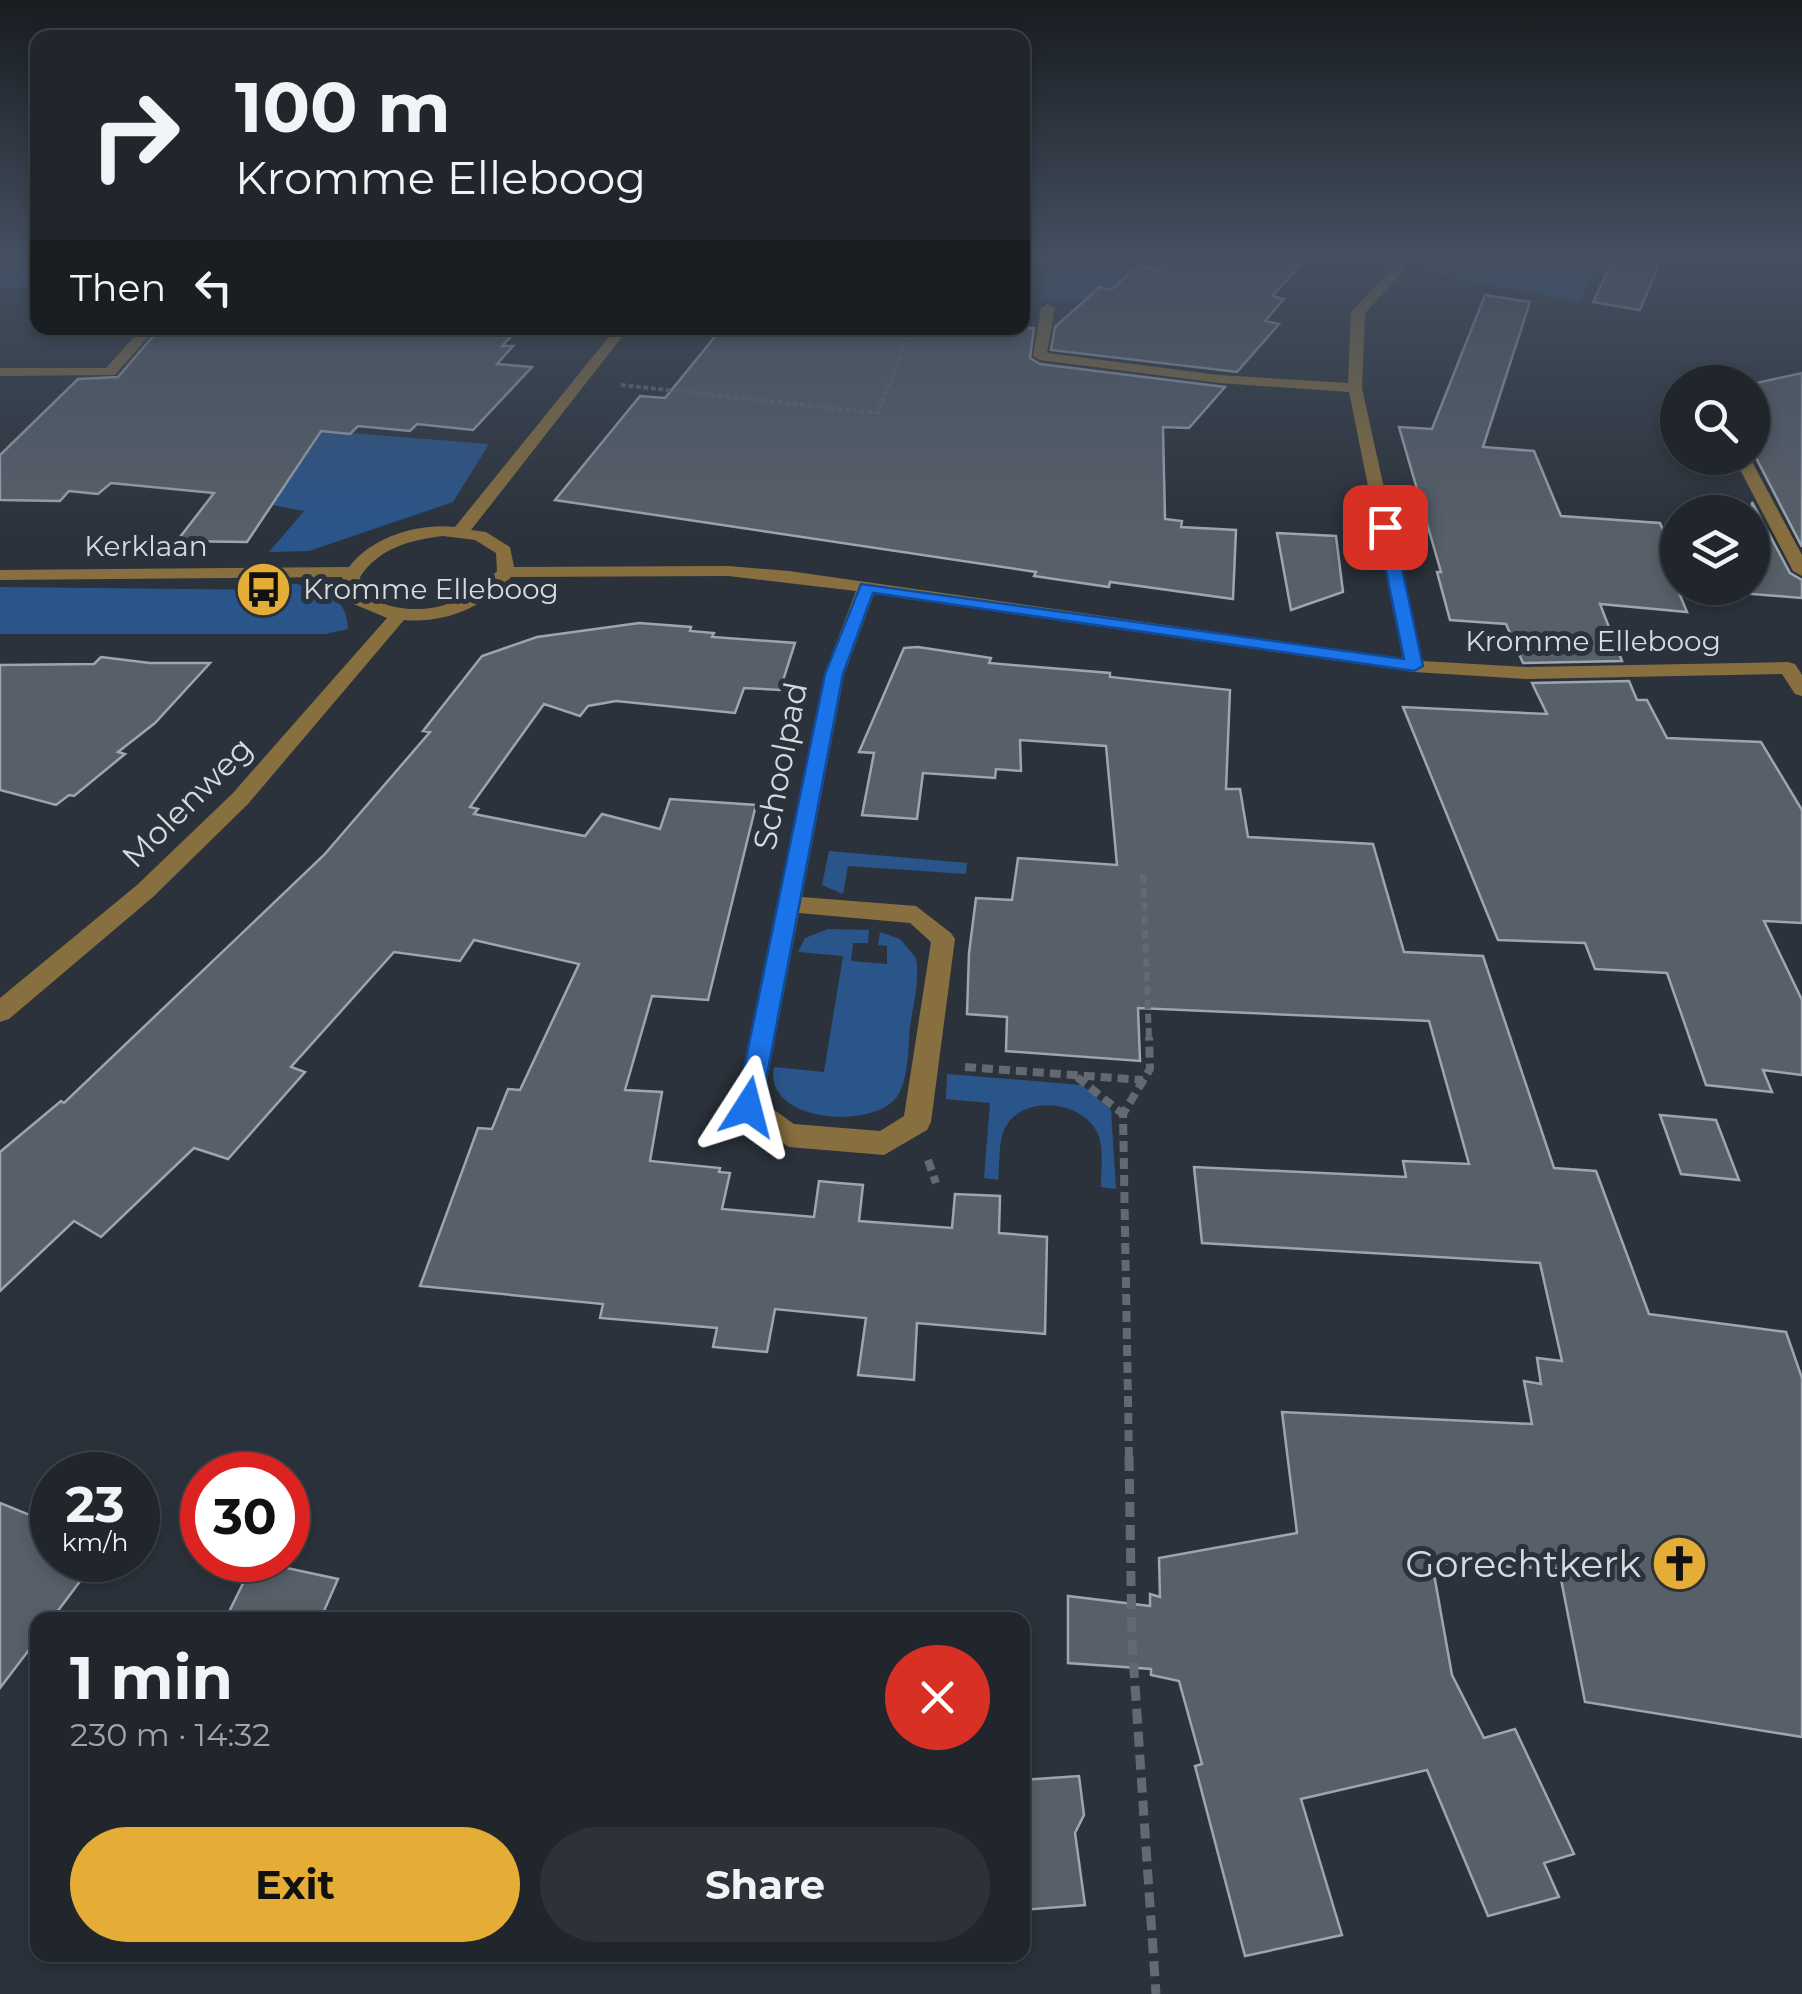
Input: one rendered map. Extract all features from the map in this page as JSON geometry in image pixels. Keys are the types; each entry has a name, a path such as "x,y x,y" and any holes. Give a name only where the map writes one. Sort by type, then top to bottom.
{"street":[{"path":"0,372 110,372 131,348"},
{"path":"460,532 607,348"},
{"path":"1041,348 1040,356 1219,379 1355,388"},
{"path":"1357,348 1355,388 1414,666"},
{"path":"1751,475 1802,572"},
{"path":"460,532 494,542 504,551 506,572 481,597 460,607 398,616 368,608 355,598 350,588 353,572 368,555 402,538 460,532"},
{"name":"Kromme Elleboog","path":"506,572 728,571 867,587 1414,666 1527,673 1795,664"},
{"name":"Kerklaan","path":"0,575 353,572"},
{"name":"Schoolpad","path":"789,904 916,914 943,940 917,1122 884,1143 789,1135 748,1107 834,674 867,587"},
{"name":"Molenweg","path":"0,1012 145,891 240,799 398,616"},
{"path":"1795,664 1802,690"}],"path":[{"path":"580,381 878,413 903,348"},
{"path":"1143,874 1150,1069 1123,1114 1132,1641 1156,1994"},
{"path":"958,1066 1143,1080"},
{"path":"1077,1076 1123,1114"}],"shaded area":[{"path":"315,430 489,444 453,502 309,551 269,552 304,511 193,490"},
{"path":"286,583 328,593 342,607 348,629 325,634 0,634 0,587 278,590"},
{"path":"829,851 967,863 966,874 848,866 843,894 822,885"},
{"path":"828,929 869,930 868,943 853,943 851,961 887,964 887,946 878,945 880,932 900,939 916,958 917,984 904,1080 898,1095 868,1114 823,1116 802,1110 785,1100 775,1086 774,1067 824,1072 843,956 798,952 805,938"},
{"path":"947,1074 1082,1085 1111,1110 1116,1189 1101,1187 1101,1145 1094,1127 1084,1117 1056,1106 1027,1109 1015,1116 1002,1138 998,1180 984,1178 990,1103 946,1099"}],"building":[{"path":"143,348 511,348 497,364 532,367 473,430 417,424 410,431 358,426 350,434 321,431 247,542 177,541 214,493 111,483 98,494 69,491 60,501 0,500 0,455 78,379 118,377"},
{"path":"706,348 1031,348 1030,358 1040,364 1225,387 1189,428 1163,427 1165,519 1182,521 1181,527 1236,530 1233,599 1110,582 1109,587 1034,576 1036,572 555,500 640,396 665,398"},
{"path":"1051,348 1258,348 1237,372"},
{"path":"1464,348 1515,348 1483,447 1534,451 1561,516 1660,523 1660,605 1684,605 1687,612 1600,604 1622,661 1523,663 1506,624 1450,620 1437,572 1441,572 1399,427 1432,429"},
{"path":"1802,373 1802,547 1765,475 1770,475 1770,380"},
{"path":"1277,533 1336,536 1343,592 1291,610"},
{"path":"1770,536 1790,573 1802,580 1802,598 1770,595"},
{"path":"639,623 691,627 690,631 714,633 712,637 795,643 780,690 744,688 735,713 616,701 588,706 580,716 544,704 470,807 478,809 474,814 585,836 602,814 660,829 670,799 756,805 708,1000 652,996 625,1090 662,1092 650,1161 720,1168 719,1172 730,1173 722,1209 814,1217 819,1181 863,1185 859,1221 952,1228 955,1194 1000,1196 999,1233 1047,1237 1045,1334 917,1323 914,1380 858,1375 866,1318 775,1309 767,1352 713,1347 717,1328 600,1318 603,1304 420,1286 478,1128 492,1129 508,1089 520,1090 579,964 474,940 460,961 394,952 291,1067 305,1072 228,1159 194,1148 101,1237 74,1221 0,1291 0,1152 61,1101 64,1103 324,855 430,732 423,731 482,656 537,637"},
{"path":"904,648 991,658 989,663 1110,673 1110,677 1230,690 1226,789 1240,789 1248,837 1373,844 1404,952 1483,956 1554,1168 1596,1171 1649,1314 1786,1332 1802,1378 1802,1737 1585,1702 1559,1569 1432,1563 1452,1675 1484,1738 1515,1729 1574,1854 1544,1863 1559,1897 1488,1916 1427,1770 1301,1799 1342,1935 1245,1956 1195,1766 1202,1764 1179,1681 1151,1675 1151,1669 1068,1663 1068,1596 1150,1606 1150,1594 1160,1597 1159,1558 1297,1533 1282,1412 1532,1424 1524,1381 1541,1384 1537,1358 1562,1361 1540,1263 1202,1243 1194,1167 1406,1177 1403,1161 1469,1164 1429,1021 1138,1008 1140,1061 1006,1051 1007,1017 967,1014 976,898 1012,900 1018,858 1117,865 1106,746 1020,740 1021,771 996,769 995,778 923,773 917,819 862,815 874,753 859,752"},
{"path":"101,657 150,663 210,663 155,723 118,752 125,754 74,796 69,795 56,805 0,790 0,665 94,664"},
{"path":"1629,681 1637,700 1647,700 1667,738 1761,742 1802,810 1802,923 1764,921 1802,1000 1802,1075 1763,1070 1772,1092 1706,1085 1667,973 1595,969 1585,943 1498,940 1403,707 1547,714 1532,683"},
{"path":"1660,1115 1716,1120 1739,1180 1681,1174"},
{"path":"0,1503 30,1515 30,1582 80,1582 57,1612 30,1612 30,1649 0,1688"},
{"path":"310,1573 338,1579 324,1612 229,1612 244,1582 310,1582"},
{"path":"1079,1776 1084,1815 1075,1833 1085,1905 1030,1909 1030,1779"}],"place":[{"name":"Kromme Elleboog","path":"264,589"},
{"name":"Gorechtkerk","path":"1680,1563"}],"route":[{"path":"748,1107 834,674 867,587 1414,666 1385,527"}]}
